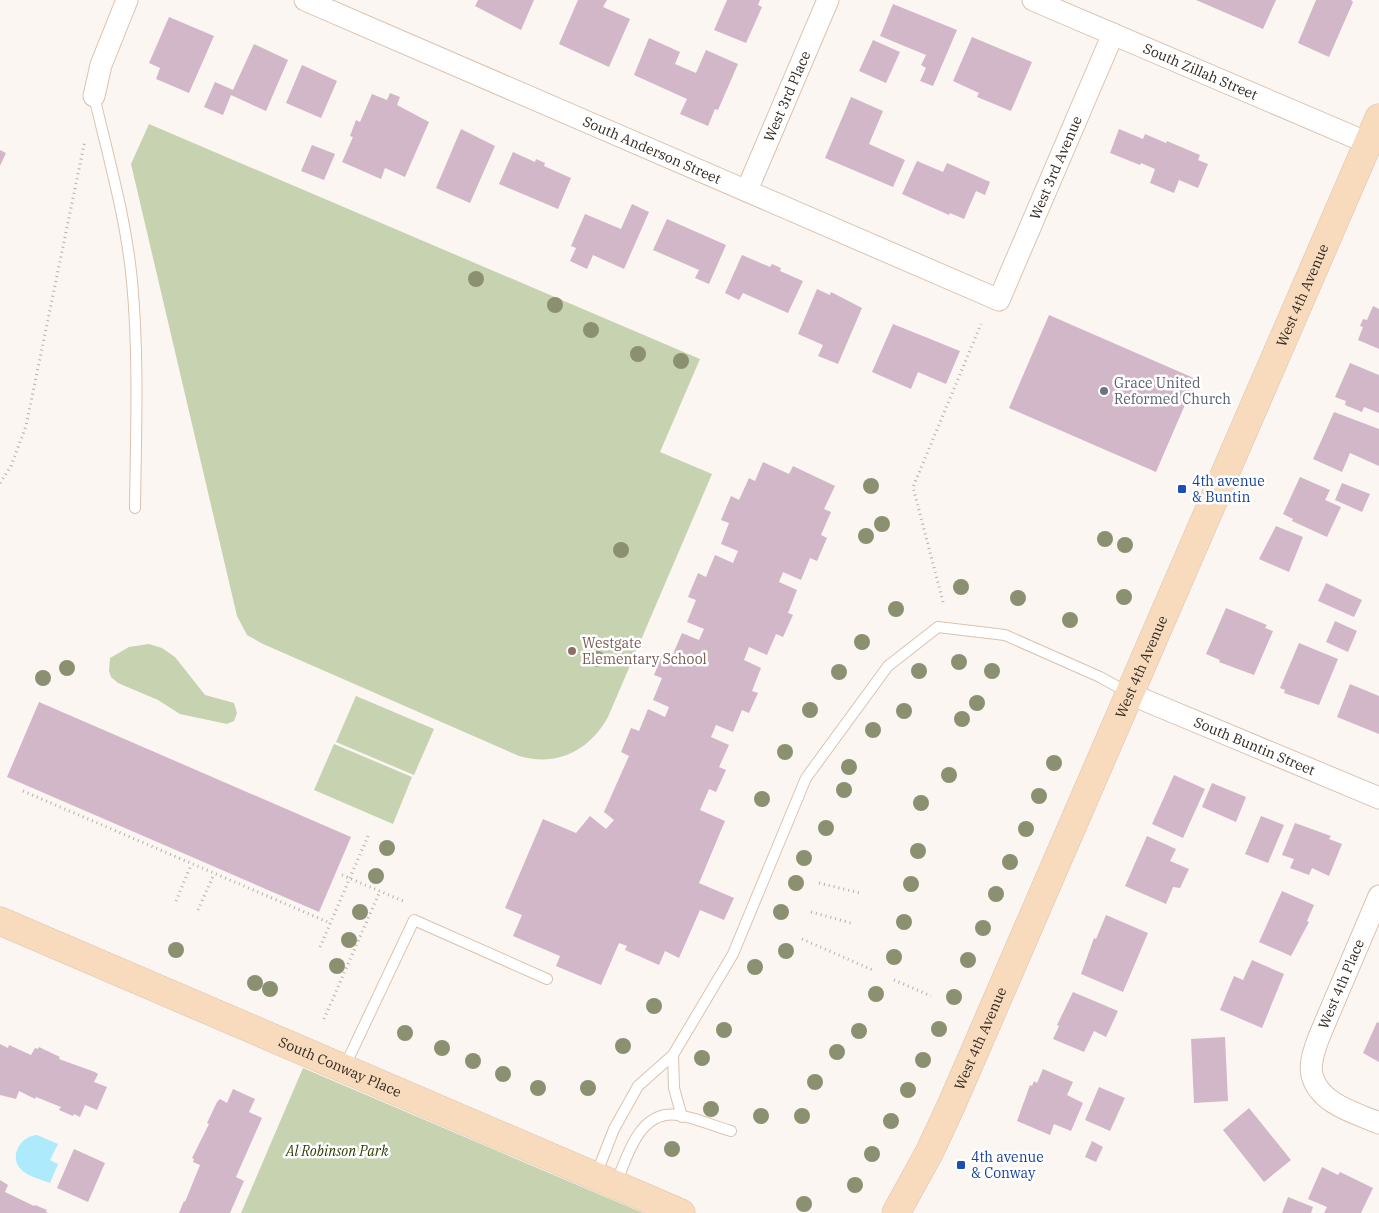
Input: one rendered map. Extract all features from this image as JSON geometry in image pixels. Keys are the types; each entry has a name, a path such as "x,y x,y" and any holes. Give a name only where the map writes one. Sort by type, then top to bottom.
{"street":[{"path":"94,96 100,65 127,0"},
{"name":"South Anderson Street","path":"305,0 999,300"},
{"name":"West 3rd Place","path":"747,190 828,0"},
{"name":"South Zillah Street","path":"1033,0 1368,143"},
{"name":"West 3rd Avenue","path":"999,300 1113,34"},
{"name":"West 4th Avenue","path":"896,1213 929,1154 951,1106 1379,118"},
{"name":"South Buntin Street","path":"1130,694 1379,798"},
{"name":"West 4th Place","path":"1379,896 1319,1036 1313,1056 1312,1075 1323,1094 1337,1105 1379,1123"},
{"name":"South Conway Place","path":"0,921 681,1213"}],"lane":[{"path":"94,96 121,215 132,280 136,361 136,508"},
{"path":"605,1181 614,1130 638,1086 673,1055 733,954 806,778 888,666 938,627 1006,635 1100,677 1130,694"},
{"path":"344,1068 414,920 547,979"},
{"path":"673,1055 674,1088 682,1116"},
{"path":"605,1181 637,1135 654,1118 677,1115 731,1131"}],"path":[{"path":"0,483 11,466 26,426 94,96"},
{"path":"943,602 912,487 981,324"},
{"path":"22,791 330,923"},
{"path":"320,947 368,836"},
{"path":"176,901 191,864"},
{"path":"198,910 214,874"},
{"path":"342,874 402,901"},
{"path":"819,884 860,893"},
{"path":"324,1019 380,891"},
{"path":"811,912 851,923"},
{"path":"802,939 875,971"},
{"path":"894,980 931,996"}],"green space":[{"path":"149,124 700,359 660,452 712,474 608,717 600,729 582,747 559,757 546,759 519,756 263,644 247,635 237,616 131,164"},
{"path":"149,644 162,648 175,657 205,695 234,703 237,713 234,721 227,724 180,714 158,700 118,683 111,677 109,671 110,658 129,647"},
{"path":"356,696 434,729 414,775 336,742"},
{"path":"334,744 412,777 393,824 314,790"},
{"name":"Al Robinson Park","path":"303,1068 643,1213 241,1213"}],"water":[{"path":"37,1135 58,1144 50,1160 58,1164 50,1183 24,1172 16,1161 17,1149 20,1144 31,1136"}],"building":[{"path":"478,0 534,0 521,30 475,6"},
{"path":"578,0 607,0 603,7 630,19 609,67 559,44"},
{"path":"727,0 760,0 758,5 762,7 746,43 714,30"},
{"path":"1196,0 1276,0 1263,29"},
{"path":"1316,0 1351,0 1353,2 1329,57 1298,43"},
{"path":"893,4 957,30 933,86 920,81 926,68 921,65 926,55 880,36"},
{"path":"169,17 214,36 189,93 156,79 160,68 149,63"},
{"path":"972,37 1032,62 1011,111 977,97 979,93 953,81"},
{"path":"649,38 680,52 675,64 696,73 706,50 738,64 718,110 715,109 708,126 680,114 687,99 634,75"},
{"path":"873,40 900,52 886,83 859,71"},
{"path":"254,44 288,60 266,111 231,95 223,115 204,107 215,82 233,90"},
{"path":"302,65 337,81 321,118 286,103"},
{"path":"390,93 400,97 397,105 429,122 405,177 385,168 381,179 342,162 353,137 350,136 356,120 360,122 372,94 387,100"},
{"path":"851,97 883,111 869,144 905,160 893,187 825,158"},
{"path":"461,129 495,146 470,203 436,188"},
{"path":"1119,129 1143,139 1145,134 1166,143 1167,141 1200,155 1198,160 1208,164 1198,188 1179,180 1174,193 1150,183 1155,169 1110,153"},
{"path":"312,145 335,154 324,180 301,171"},
{"path":"0,150 6,153 0,166"},
{"path":"513,152 535,162 536,159 545,163 544,166 571,178 558,209 499,184"},
{"path":"917,161 943,172 947,163 990,182 985,195 976,191 964,219 950,213 949,215 902,194"},
{"path":"632,204 649,212 624,269 593,255 587,269 570,261 576,248 571,246 585,214 621,229"},
{"path":"667,219 726,245 709,284 695,278 699,270 653,250"},
{"path":"742,255 770,267 772,264 781,268 780,271 803,281 788,313 743,293 739,300 725,293"},
{"path":"817,289 830,295 831,292 862,308 838,364 818,356 823,345 798,334"},
{"path":"1373,306 1379,309 1379,349 1358,340 1363,327 1360,326 1363,319 1367,320"},
{"name":"Grace United Reformed Church","path":"1049,315 1196,379 1156,472 1009,408"},
{"path":"893,324 960,351 946,384 918,372 911,389 872,372"},
{"path":"1350,363 1379,375 1379,413 1364,407 1362,412 1345,405 1346,401 1335,397"},
{"path":"1334,412 1379,429 1379,466 1350,453 1342,472 1313,459"},
{"path":"763,462 789,474 793,466 835,486 824,509 831,512 821,535 827,538 817,561 810,558 801,580 783,572 779,582 797,590 788,613 793,615 783,637 776,634 767,655 749,647 744,660 761,668 752,691 758,693 749,713 742,710 733,732 716,725 711,737 729,745 719,767 726,770 716,792 709,789 700,810 725,821 699,883 734,898 724,920 700,910 679,958 665,951 659,965 625,950 627,946 619,943 601,985 556,966 560,956 513,936 522,915 505,908 543,819 576,833 590,816 606,829 614,820 604,812 629,756 621,752 631,728 639,731 648,709 665,717 669,707 653,700 662,678 654,675 664,651 673,654 682,633 699,640 704,629 687,622 696,600 688,597 698,573 706,577 715,555 733,563 738,551 721,544 729,523 721,520 731,496 739,500 749,478 755,481"},
{"path":"1300,477 1330,490 1325,500 1341,507 1327,537 1292,521 1293,519 1283,514"},
{"path":"1342,483 1370,494 1362,512 1335,500"},
{"path":"1276,526 1303,537 1289,572 1259,559"},
{"path":"1326,583 1362,600 1354,617 1318,601"},
{"path":"1226,608 1267,625 1265,628 1273,631 1254,675 1219,662 1220,660 1206,654"},
{"path":"1335,621 1357,631 1348,652 1326,642"},
{"path":"1299,643 1338,659 1319,705 1284,693 1285,690 1280,688"},
{"path":"1350,684 1379,696 1379,734 1337,717"},
{"path":"39,702 351,837 319,912 7,777"},
{"path":"1174,775 1205,789 1183,838 1152,824"},
{"path":"1212,783 1246,797 1236,822 1202,807"},
{"path":"1261,816 1284,825 1268,863 1245,854"},
{"path":"1295,823 1331,836 1329,839 1342,844 1329,876 1312,868 1309,875 1290,868 1294,859 1282,855"},
{"path":"1147,836 1176,849 1170,861 1189,869 1180,888 1173,887 1166,904 1125,886"},
{"path":"1282,891 1314,905 1307,921 1309,922 1291,956 1259,942"},
{"path":"1106,915 1148,933 1123,992 1081,974 1094,938 1096,939"},
{"path":"1252,960 1284,974 1262,1028 1220,1010 1234,976 1243,980"},
{"path":"1073,992 1118,1011 1106,1037 1094,1031 1084,1052 1053,1039 1059,1026 1057,1025"},
{"path":"1377,1022 1379,1023 1379,1062 1363,1053"},
{"path":"1225,1037 1228,1101 1194,1103 1191,1039"},
{"path":"0,1044 8,1048 9,1045 31,1055 35,1048 38,1049 39,1047 60,1057 59,1059 98,1074 94,1082 107,1087 97,1110 85,1105 80,1117 74,1114 73,1116 59,1110 61,1107 36,1097 35,1099 19,1091 16,1099 0,1095"},
{"path":"1043,1069 1073,1082 1067,1095 1083,1103 1071,1131 1054,1124 1050,1135 1017,1121 1030,1085 1032,1086 1034,1081 1037,1083"},
{"path":"1099,1087 1125,1098 1110,1131 1085,1120"},
{"path":"233,1089 255,1099 249,1112 262,1118 236,1177 244,1181 230,1213 179,1213 200,1165 193,1162 194,1159 192,1158 209,1124 207,1123 217,1102 220,1099 227,1103"},
{"path":"1249,1108 1291,1160 1264,1182 1223,1130"},
{"path":"1092,1141 1103,1147 1096,1162 1085,1157"},
{"path":"74,1149 105,1163 88,1202 57,1188"},
{"path":"1322,1167 1338,1175 1340,1172 1373,1188 1361,1213 1324,1213 1327,1207 1308,1199"},
{"path":"0,1180 8,1185 5,1192 47,1210 46,1212 49,1213 0,1213"},
{"path":"1288,1197 1313,1207 1311,1213 1282,1213"}],"place":[{"name":"Grace United Reformed Church","path":"1104,391"},
{"name":"4th avenue & Buntin","path":"1182,489"},
{"name":"Westgate Elementary School","path":"572,651"},
{"name":"4th avenue & Conway","path":"961,1165"}]}
